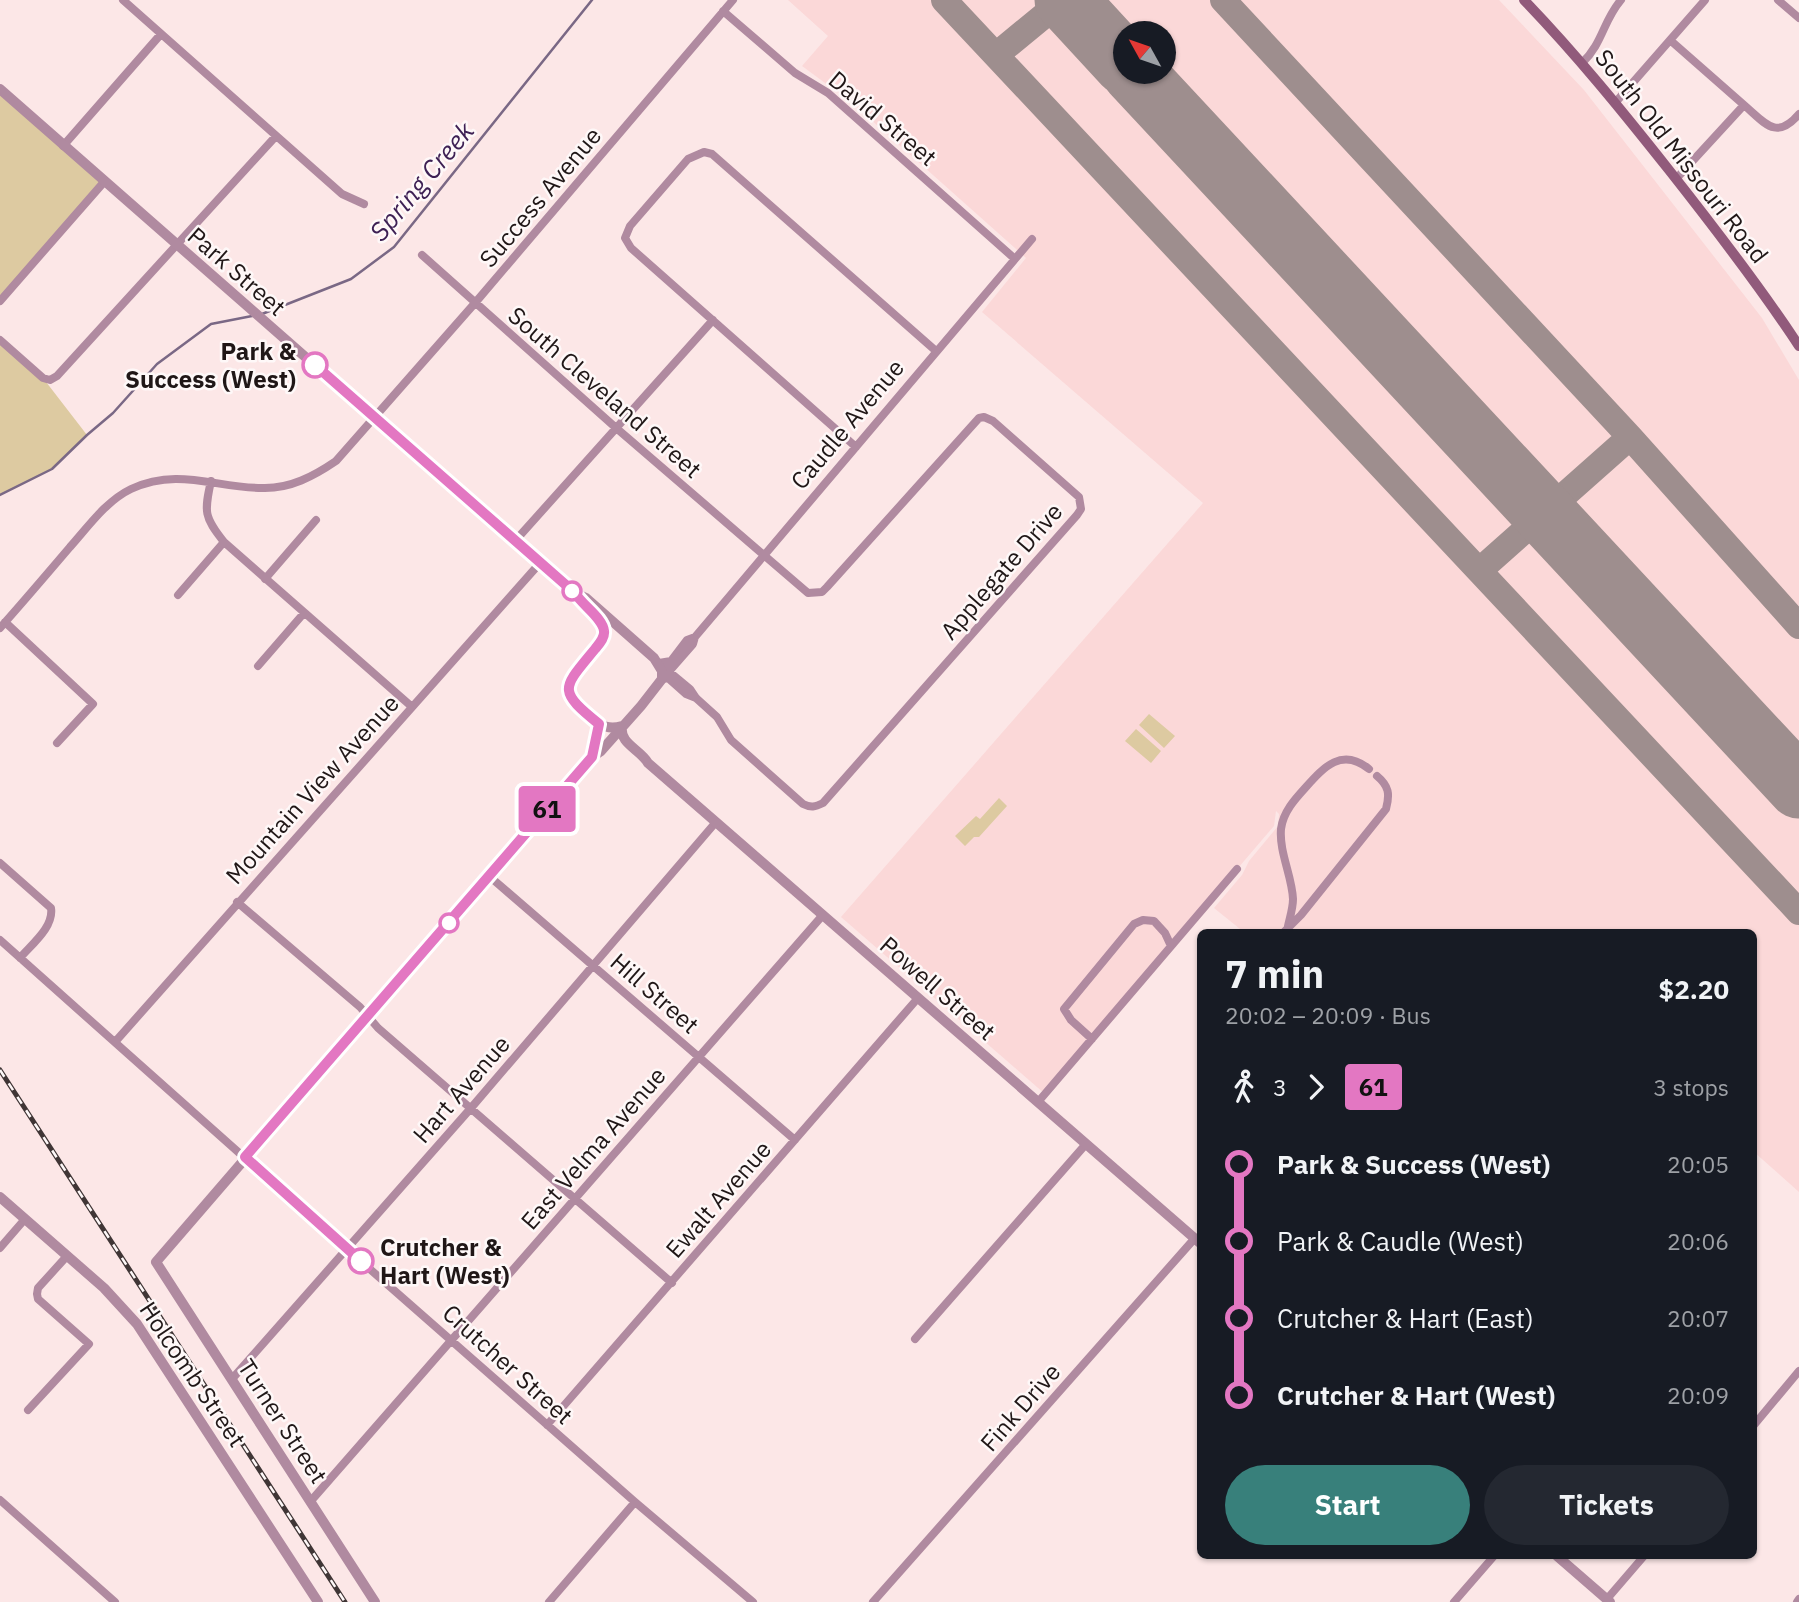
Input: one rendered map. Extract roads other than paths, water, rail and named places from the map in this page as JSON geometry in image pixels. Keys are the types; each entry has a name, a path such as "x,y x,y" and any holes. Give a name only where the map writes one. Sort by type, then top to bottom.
{"main road":[{"name":"South Old Missouri Road","path":"1524,0 1582,63 1676,179 1774,307 1799,346"}],"street":[{"path":"123,0 342,194 364,204"},
{"name":"Success Avenue","path":"2,625 105,507 130,489 157,480 187,478 264,489 290,485 315,475 336,461 475,303 733,0"},
{"path":"1582,63 1599,44 1607,19 1621,0"},
{"path":"1615,103 1705,0"},
{"path":"1778,0 1799,18"},
{"name":"David Street","path":"723,11 795,73 828,93 1015,259"},
{"path":"63,146 161,34"},
{"path":"1670,40 1770,127 1788,125 1799,114"},
{"name":"Park Street","path":"0,89 540,563 575,593 586,598 659,663"},
{"path":"1676,179 1744,104"},
{"path":"0,340 43,378 50,380 57,376 276,136"},
{"path":"856,447 631,248 625,238 630,226 688,159 704,152 718,157 936,351"},
{"path":"0,300 104,182"},
{"name":"Caudle Avenue","path":"665,675 1032,239"},
{"name":"South Cleveland Street","path":"422,256 764,556"},
{"path":"515,541 713,320"},
{"name":"Applegate Drive","path":"665,675 717,717 731,740 803,804 816,806 823,803 1077,515 1081,502 1076,492 993,421 984,417 974,421 821,592 808,593 764,556"},
{"path":"211,481 206,512 209,523 224,542 411,706"},
{"path":"265,579 316,520"},
{"path":"178,595 224,542"},
{"name":"Mountain View Avenue","path":"115,1042 540,563"},
{"name":"Park Street","path":"575,593 582,604 601,621 603,638"},
{"path":"258,666 304,612"},
{"path":"2,625 93,704 57,743"},
{"path":"622,726 612,729 599,724 569,696 568,687 570,678 603,638 618,633 626,634"},
{"name":"Caudle Avenue","path":"659,663 671,661 687,640 695,637"},
{"path":"245,1157 665,675 659,663"},
{"path":"592,757 599,724"},
{"name":"Powell Street","path":"599,724 640,761 648,763"},
{"name":"Powell Street","path":"622,726 624,739 648,763 1197,1239"},
{"path":"1285,929 1293,899 1281,830 1287,810 1324,767 1333,762 1353,759 1369,769"},
{"path":"1285,929 1301,915 1386,809 1389,791 1385,782 1377,776"},
{"name":"Hart Avenue","path":"232,1379 471,1108 716,822"},
{"path":"0,863 51,908 48,925 20,958"},
{"path":"1038,1102 1237,869"},
{"name":"Hill Street","path":"489,876 795,1140"},
{"path":"237,902 672,1283"},
{"name":"East Velma Avenue","path":"310,1502 822,916"},
{"path":"1092,1039 1071,1020 1064,1009 1134,924 1143,920 1154,921 1165,933 1171,946"},
{"name":"Crutcher Street","path":"0,940 547,1425 753,1602"},
{"name":"Ewalt Avenue","path":"547,1425 918,998"},
{"path":"915,1339 1086,1144"},
{"name":"Turner Street","path":"245,1157 156,1262 375,1602"},
{"name":"Holcomb Street","path":"0,1197 104,1287 137,1324 318,1602"},
{"path":"0,1248 25,1219"},
{"name":"Fink Drive","path":"873,1602 1197,1241"},
{"path":"28,1410 89,1344 38,1299 38,1288 67,1256"},
{"path":"1757,1421 1799,1371"},
{"path":"0,1500 115,1602"},
{"path":"549,1602 635,1502"},
{"path":"1454,1602 1490,1559"},
{"path":"1560,1559 1609,1601 1642,1559"}],"waterway":[{"name":"Spring Creek","path":"262,314 351,279 394,247 592,0"},
{"name":"Spring Creek","path":"0,495 52,469 113,413 157,364 211,324 252,316"}],"railway":[{"path":"0,1070 345,1602"}],"place":[{"name":"Park & Success (West)","path":"315,365"},
{"name":"Crutcher & Hart (West)","path":"361,1261"}]}
